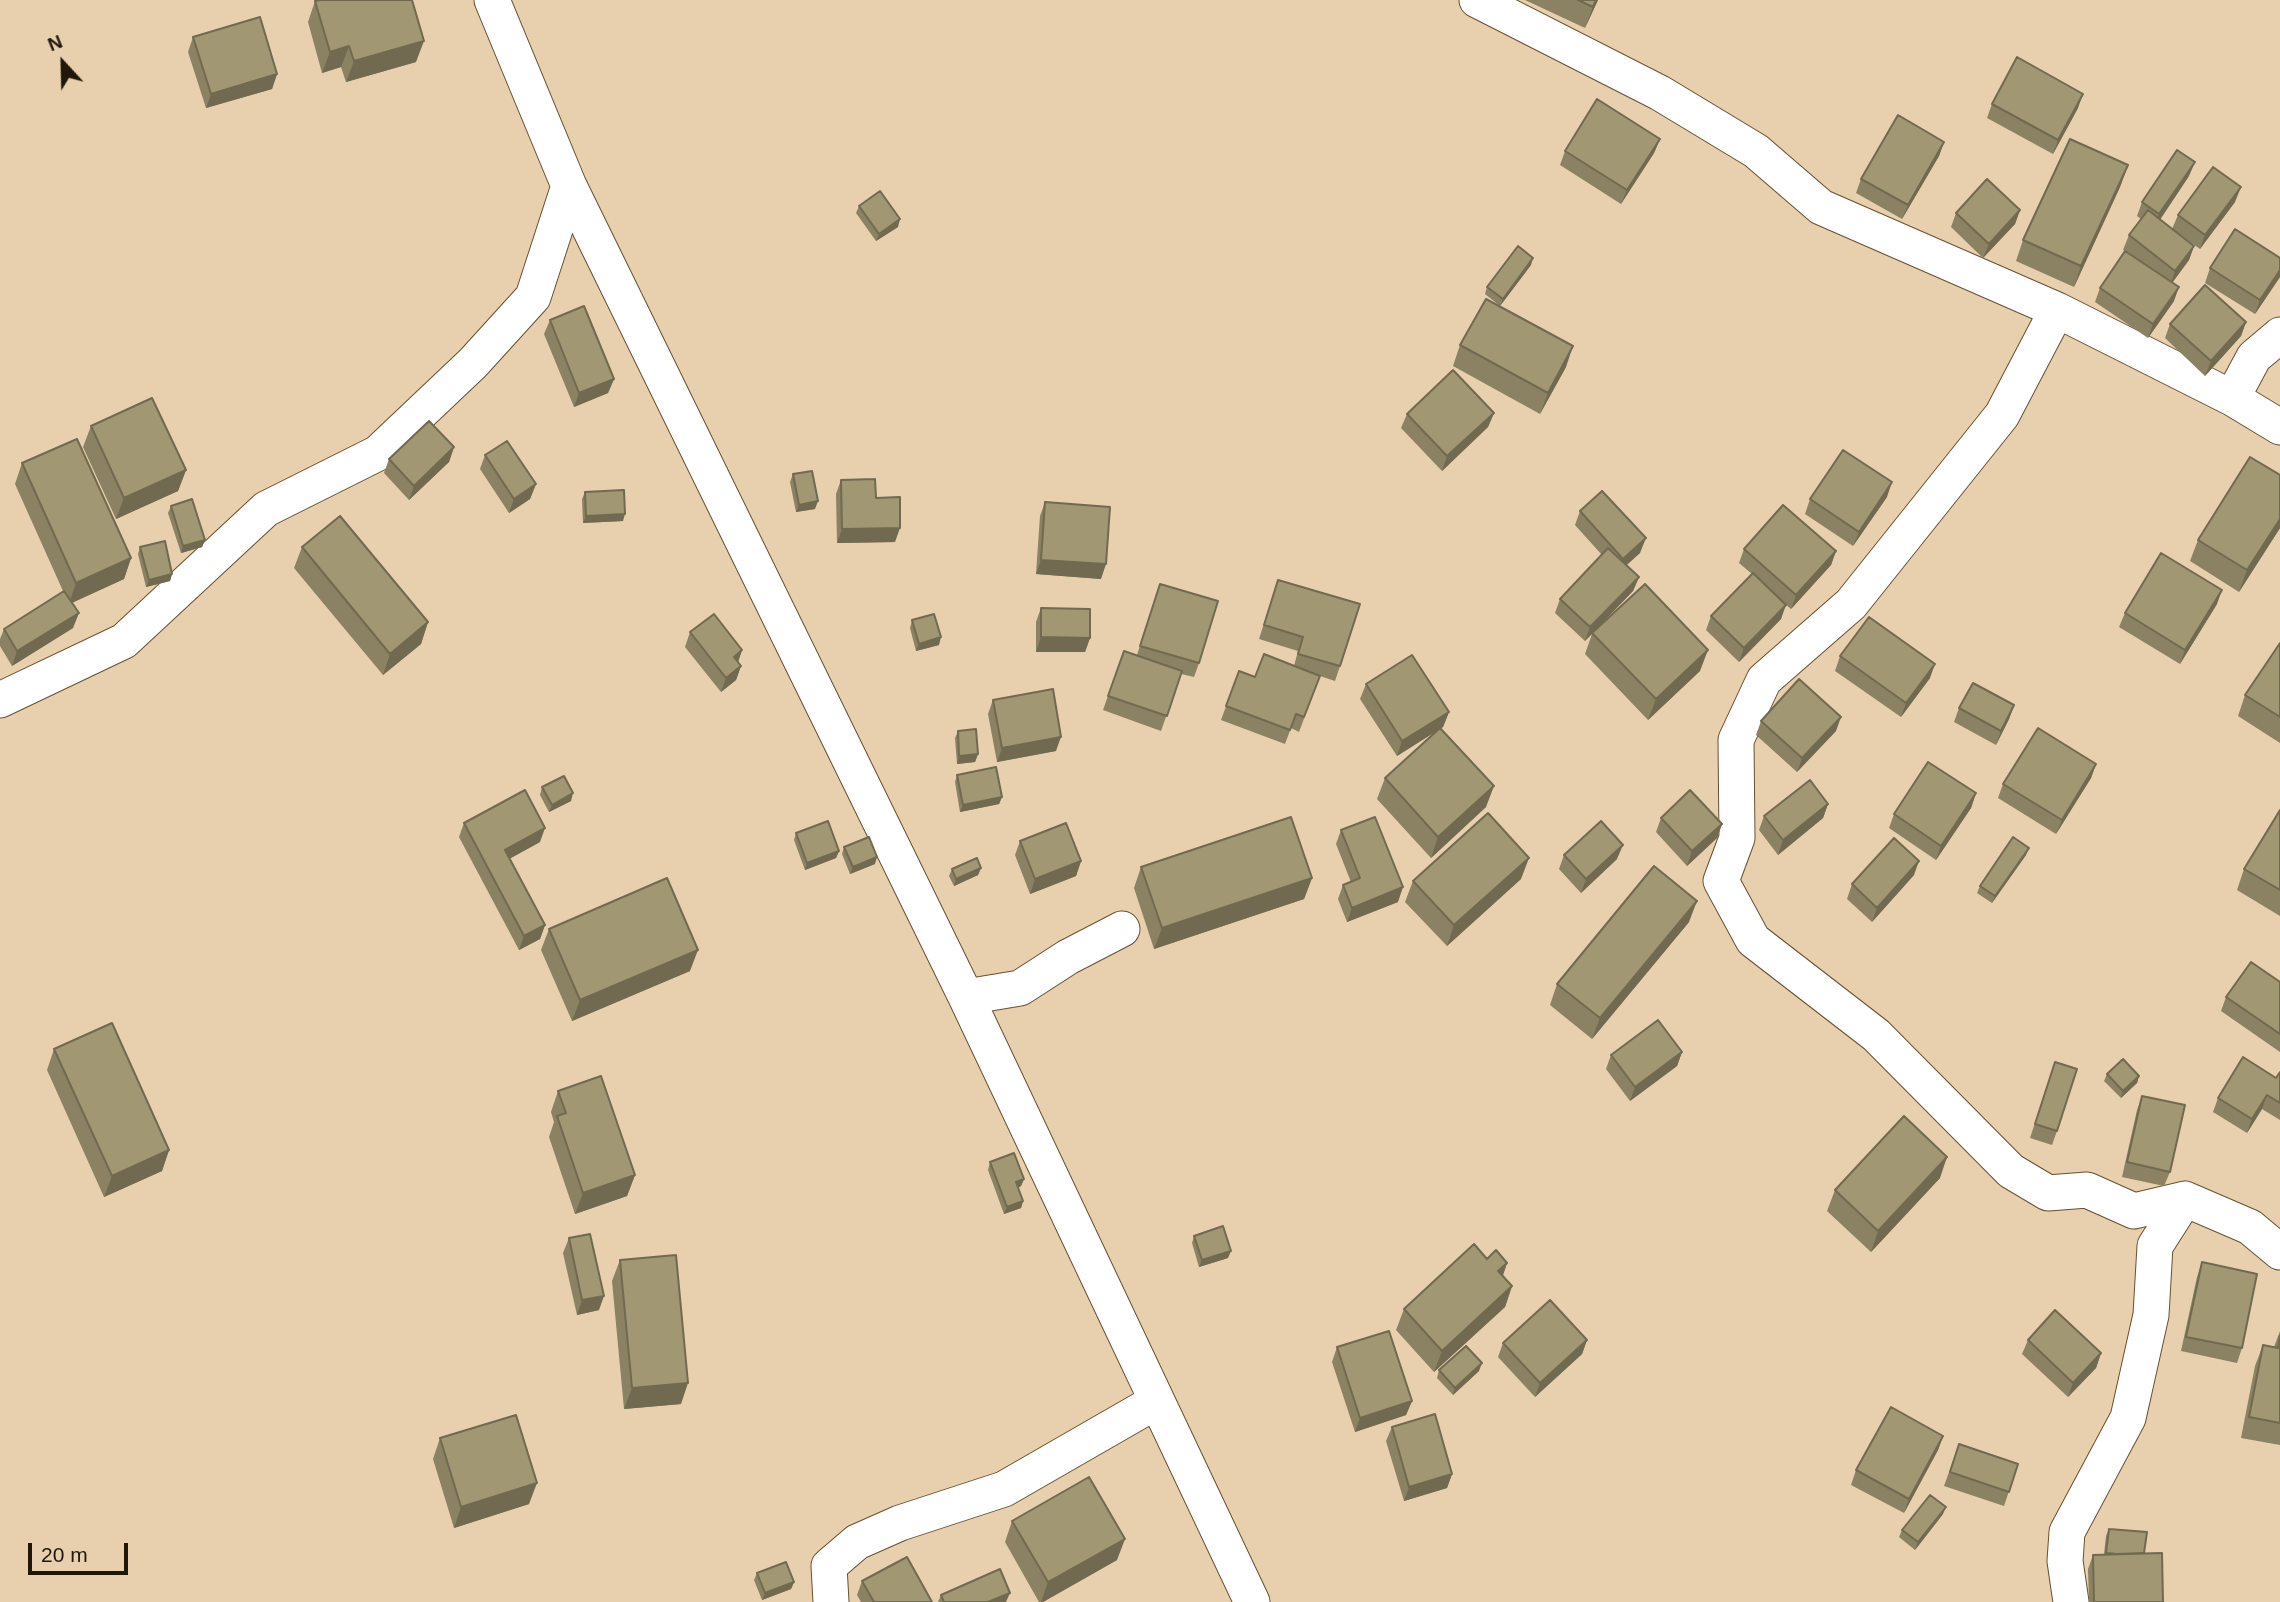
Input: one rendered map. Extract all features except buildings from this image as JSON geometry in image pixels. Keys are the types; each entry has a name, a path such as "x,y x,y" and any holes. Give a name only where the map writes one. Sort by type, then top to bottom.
{"street":[{"path":"492,0 569,186 966,997 1252,1602"},
{"path":"1477,0 1660,93 1756,151 1821,208 2057,310 2232,398 2280,426"},
{"path":"0,700 124,642 266,509 378,453 473,363 533,297 569,186"},
{"path":"2057,310 2002,415 1851,604 1764,680 1736,740 1737,838 1721,881 1753,940 1876,1035 2011,1171 2048,1193 2087,1190 2134,1211 2185,1199 2250,1227 2280,1252"},
{"path":"2232,398 2253,357 2280,335"},
{"path":"966,997 1020,988 1068,957 1122,929"},
{"path":"2071,1602 2065,1561 2067,1532 2128,1418 2151,1315 2155,1246 2185,1199"},
{"path":"831,1602 829,1566 857,1542 900,1523 1004,1489 1157,1401"}]}
